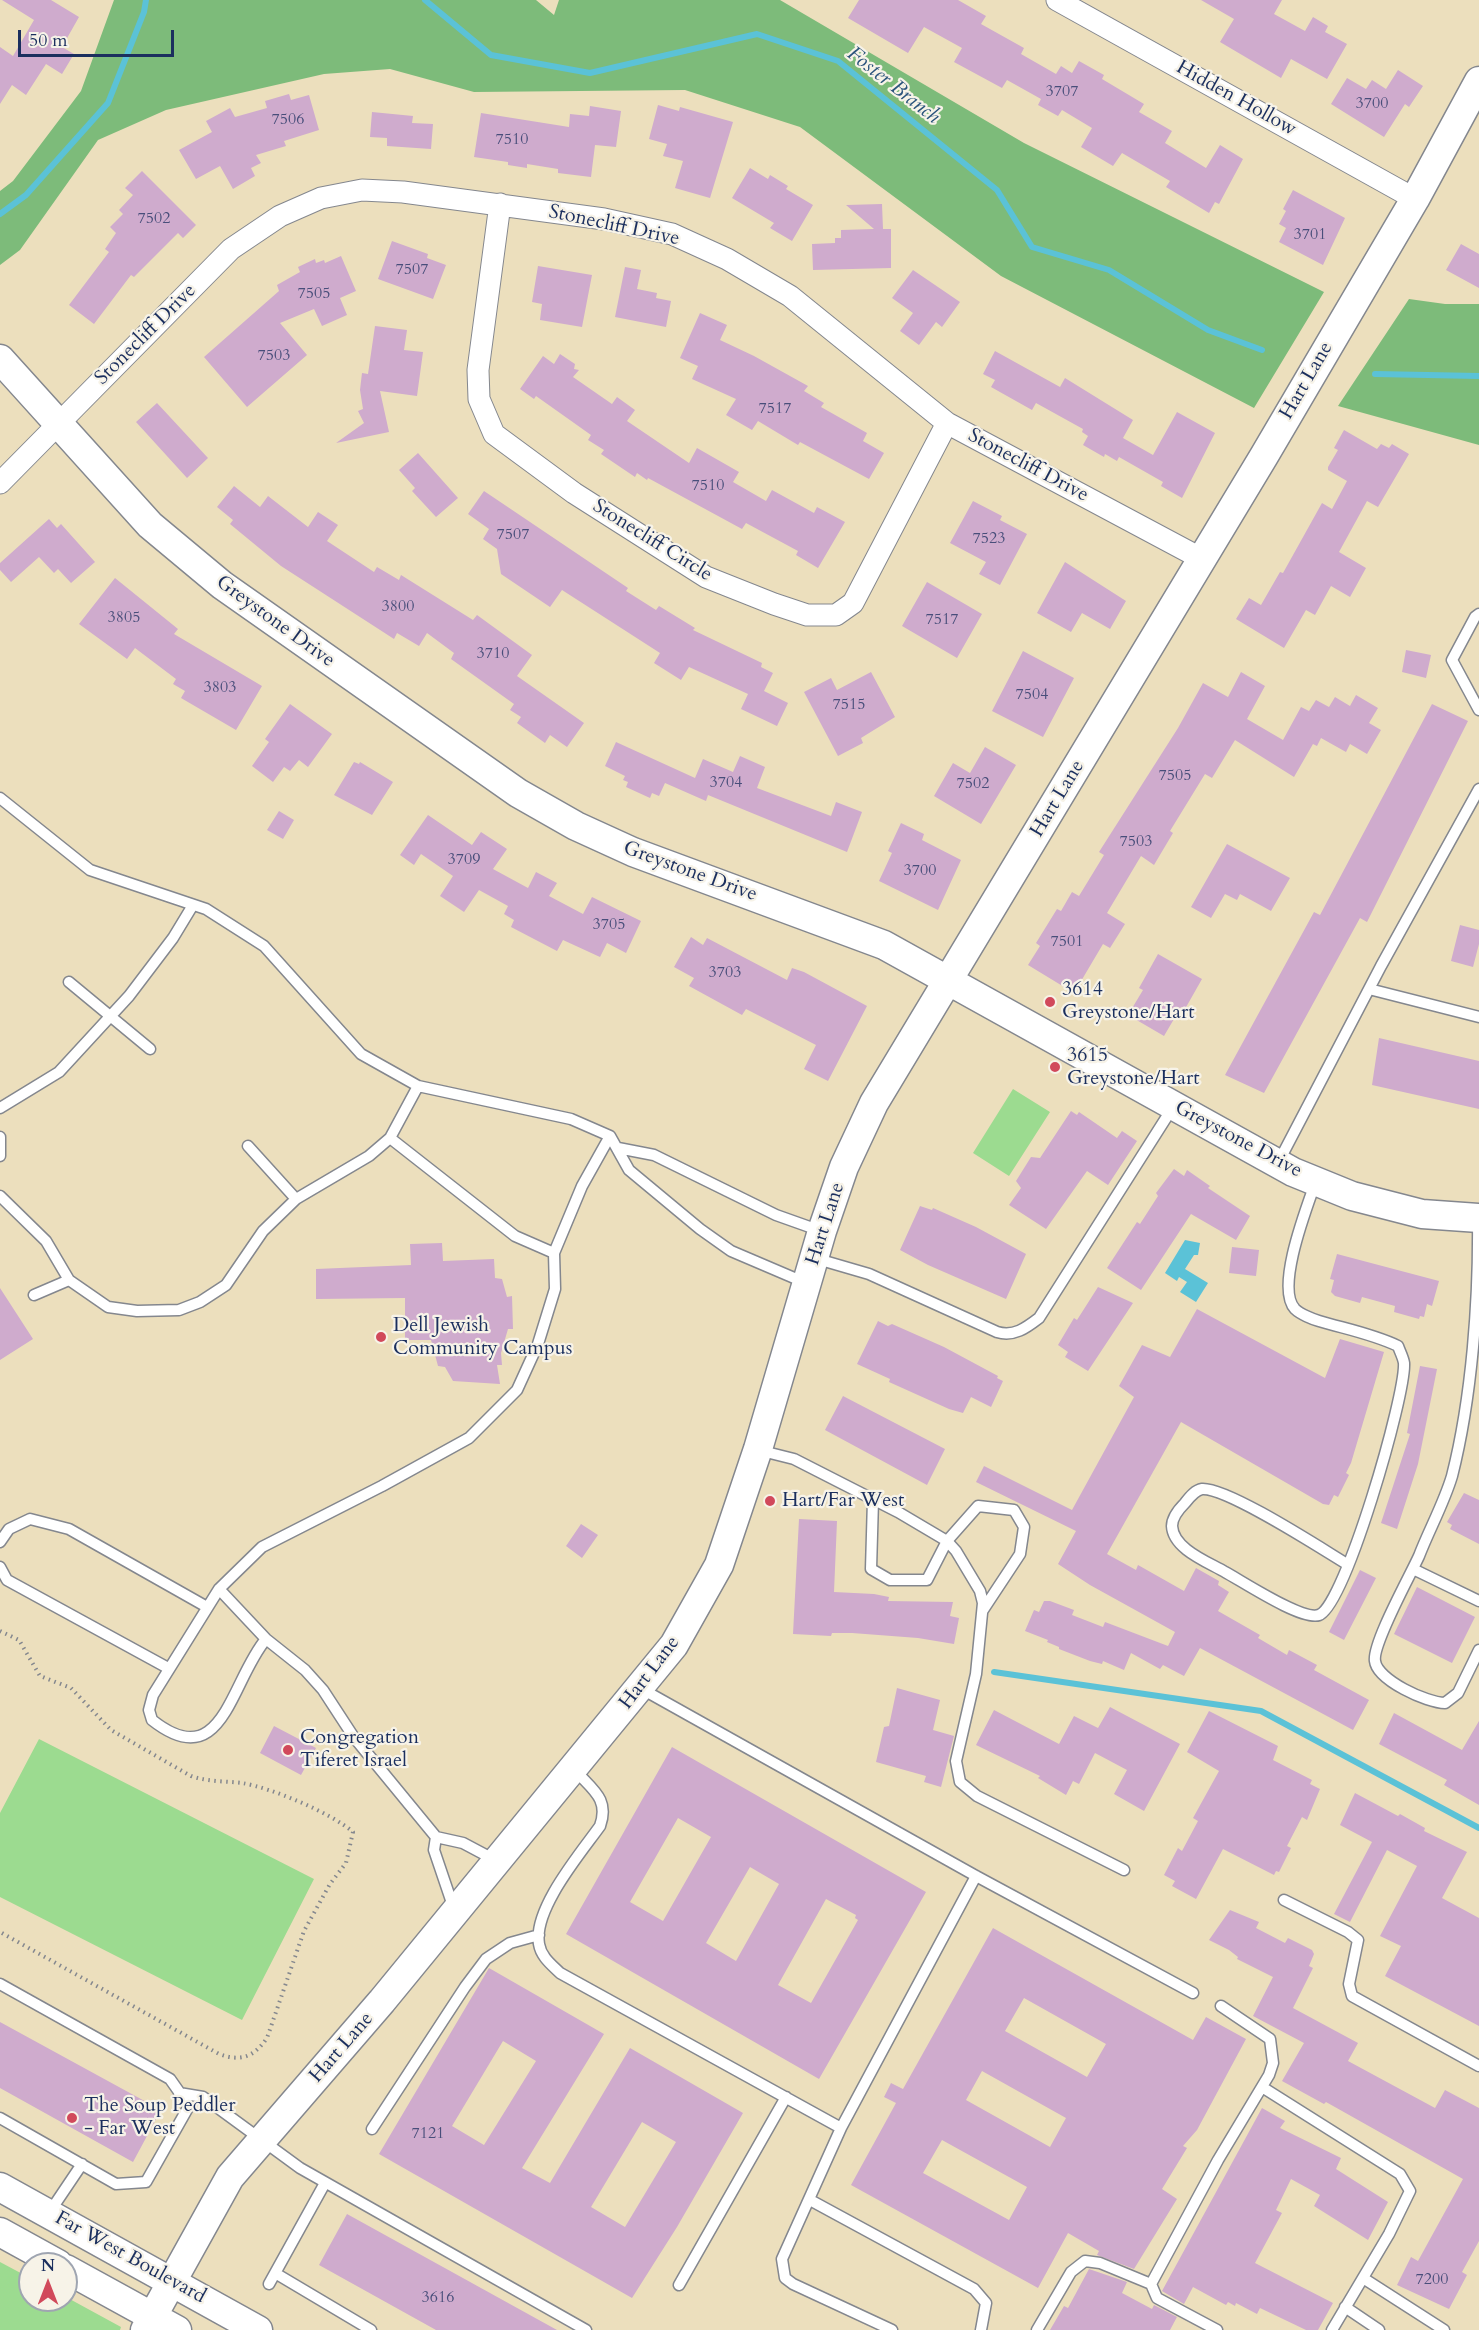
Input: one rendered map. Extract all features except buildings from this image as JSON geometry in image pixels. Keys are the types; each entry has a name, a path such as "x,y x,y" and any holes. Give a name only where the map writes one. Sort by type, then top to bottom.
{"street":[{"name":"Hidden Hollow","path":"1057,0 1415,199"},
{"name":"Hart Lane","path":"149,2323 230,2177 455,1912 674,1645 719,1565 758,1449 822,1231 844,1167 874,1102 1202,559 1415,199 1479,81"},
{"name":"Stonecliff Drive","path":"0,483 231,249 280,216 321,198 362,190 500,204 604,219 672,234 727,259 790,296 947,423 1202,559"},
{"name":"Stonecliff Circle","path":"500,204 478,370 479,399 494,434 574,493 706,576 807,615 836,615 853,603 947,423"},
{"name":"Greystone Drive","path":"0,358 150,525 222,585 518,793 576,826 633,852 884,945 1278,1163 1316,1181 1352,1196 1422,1214 1478,1218"},
{"name":"Far West Boulevard","path":"0,2187 258,2330"},
{"name":"Far West Boulevard","path":"0,2232 36,2252"},
{"name":"Far West Boulevard","path":"78,2276 149,2323 177,2330"}],"lane":[{"path":"1479,614 1452,660 1479,710"},
{"path":"1278,1163 1369,989 1479,789"},
{"path":"0,798 90,870 206,909 264,946 361,1054 418,1086 571,1119 610,1136 629,1170 723,1245 810,1271 869,1274 997,1332 1005,1334 1020,1331 1039,1318 1174,1106"},
{"path":"0,1108 59,1072 129,996 173,938 194,905"},
{"path":"69,982 150,1049"},
{"path":"1369,989 1479,1017"},
{"path":"0,1196 46,1241 69,1280 108,1307 148,1311 179,1310 200,1302 226,1285 263,1231 296,1199 369,1156 390,1138 418,1086"},
{"path":"266,1639 215,1728 197,1739 175,1736 152,1720 149,1710 153,1695 168,1668 219,1589 262,1547 382,1486 469,1438 517,1390 538,1344 555,1289 554,1253 582,1186 610,1136"},
{"path":"0,1137 0,1156"},
{"path":"390,1138 515,1236 554,1253"},
{"path":"248,1146 296,1199"},
{"path":"618,1148 654,1155 776,1215 822,1231"},
{"path":"1316,1181 1287,1286 1290,1302 1295,1310 1317,1320 1376,1336 1398,1346 1404,1364 1392,1430 1365,1523 1347,1564 1326,1610 1318,1616 1306,1616 1182,1545 1175,1538 1172,1521 1182,1505 1197,1490 1205,1489 1227,1496 1347,1564"},
{"path":"1478,1218 1479,1274 1467,1388 1451,1477 1374,1656 1378,1672 1435,1703 1445,1703 1458,1693 1479,1650"},
{"path":"34,1295 69,1280"},
{"path":"758,1449 794,1460 947,1541 980,1591 983,1610 976,1674 956,1761 960,1782 977,1796 1124,1870"},
{"path":"873,1500 871,1569 890,1580 927,1580 947,1541 978,1506 1014,1510 1024,1527 1020,1554 983,1610"},
{"path":"0,1542 9,1528 30,1518 69,1528 207,1607"},
{"path":"0,1567 7,1580 168,1668"},
{"path":"1413,1569 1479,1601"},
{"path":"219,1589 266,1639 305,1670 323,1690 353,1736 436,1838 463,1843 497,1861"},
{"path":"640,1688 976,1876 1193,1993"},
{"path":"573,1769 604,1805 600,1826 561,1883 542,1916 539,1946 546,1960 560,1973 841,2128"},
{"path":"436,1838 434,1850 455,1912"},
{"path":"892,2330 793,2284 785,2278 782,2259 841,2128 976,1876"},
{"path":"1284,1900 1348,1932 1359,1940 1349,1984 1352,1996 1479,2066"},
{"path":"372,2130 465,1987 486,1959 510,1943 539,1935"},
{"path":"0,1984 170,2079 189,2106 146,2182 116,2184 0,2118"},
{"path":"1151,2284 1218,2160 1262,2087 1273,2062 1270,2039 1221,2006"},
{"path":"1262,2087 1400,2174 1410,2191 1408,2200 1332,2330"},
{"path":"179,2093 203,2097 261,2141 325,2183 586,2330"},
{"path":"679,2285 786,2097"},
{"path":"49,2213 82,2164"},
{"path":"269,2284 325,2183"},
{"path":"810,2200 974,2289 986,2303 981,2330"},
{"path":"1037,2330 1071,2272 1085,2261 1100,2263 1151,2284 1157,2298 1216,2330"},
{"path":"275,2273 371,2330"},
{"path":"1363,2278 1444,2330"},
{"path":"1345,2307 1379,2330"}],"path":[{"path":"0,1631 19,1640 40,1676 71,1688 96,1716 132,1743 191,1776 203,1780 244,1783 283,1795 344,1824 353,1832 346,1863 330,1884 304,1931 267,2038 258,2051 248,2056 236,2059 219,2054 0,1932"}],"green space":[{"path":"114,0 536,0 554,15 559,0 780,0 1024,143 1324,292 1254,408 1001,276 800,127 685,90 474,92 390,69 324,74 166,110 98,140 20,250 0,265 0,191 13,181 81,91"},
{"path":"1409,299 1445,304 1479,304 1479,445 1338,406"},
{"path":"1013,1089 1050,1112 1009,1176 973,1153"},
{"path":"39,1739 314,1879 242,2020 0,1897 0,1813"},
{"path":"0,2262 18,2272 18,2312 78,2312 78,2304 121,2327 120,2330 0,2330"}],"water":[{"path":"1185,1240 1200,1243 1198,1255 1194,1255 1185,1269 1208,1283 1196,1302 1180,1292 1187,1282 1179,1277 1177,1281 1165,1273"}],"waterway":[{"path":"0,214 26,195 108,103 144,12 146,0"},
{"name":"Foster Branch","path":"425,0 491,55 590,73 757,34 838,61 997,190 1032,247 1109,270 1208,330 1262,350"},
{"name":"Foster Branch","path":"1375,374 1479,376"},
{"path":"994,1672 1261,1711 1479,1828"}],"place":[{"name":"3614 Greystone/Hart","path":"1050,1002"},
{"name":"3615 Greystone/Hart","path":"1055,1067"},
{"name":"Dell Jewish Community Campus","path":"381,1337"},
{"name":"Hart/Far West","path":"770,1501"},
{"name":"Congregation Tiferet Israel","path":"288,1750"},
{"name":"The Soup Peddler - Far West","path":"72,2118"}]}
